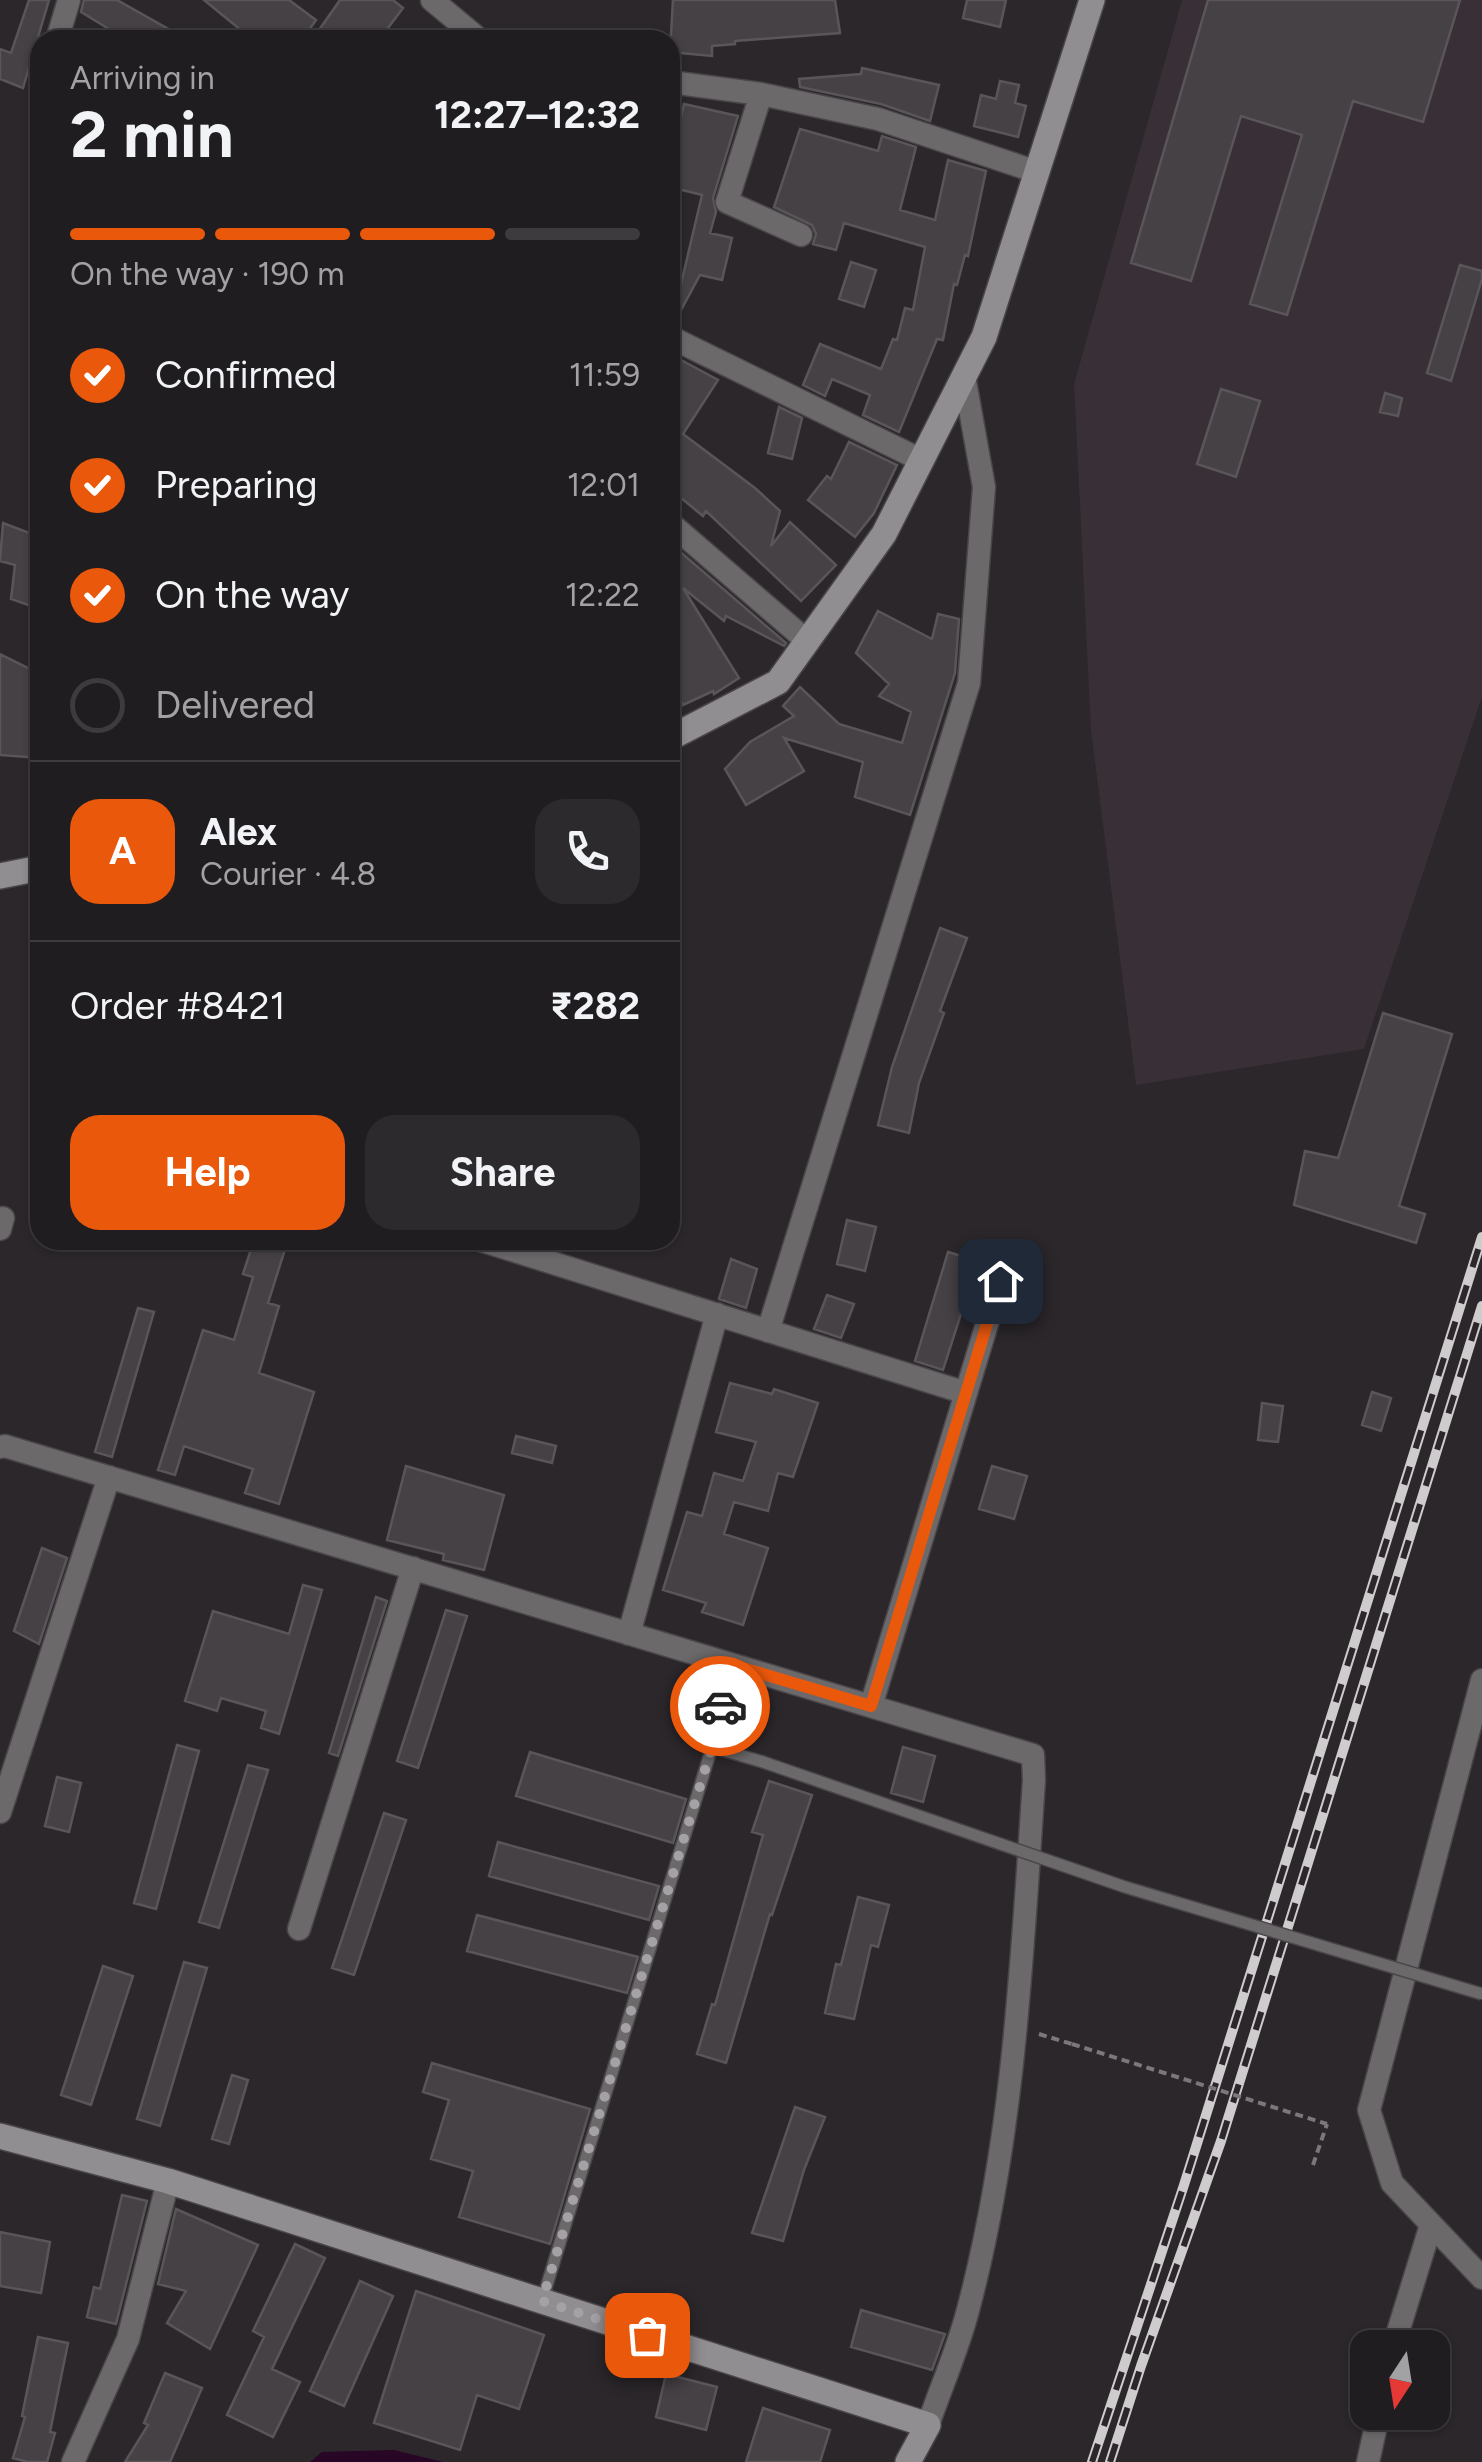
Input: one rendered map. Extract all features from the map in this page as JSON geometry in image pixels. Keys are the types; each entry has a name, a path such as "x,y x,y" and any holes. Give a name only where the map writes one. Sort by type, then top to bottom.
{"street":[{"path":"60,30 68,0"},
{"path":"432,0 468,30"},
{"path":"680,733 778,682 884,534 984,336 1092,0"},
{"path":"680,83 761,94 878,118 1037,172"},
{"path":"761,94 726,202 801,235"},
{"path":"680,342 921,460"},
{"path":"768,1330 970,683 984,487 964,376"},
{"path":"680,531 807,642"},
{"path":"0,876 30,870"},
{"path":"512,1250 966,1393"},
{"path":"871,1706 1000,1281"},
{"path":"629,1634 717,1314"},
{"path":"0,1447 1033,1754 1017,2028 998,2170 968,2312 928,2425 908,2462"},
{"path":"0,1812 108,1478"},
{"path":"299,1929 413,1568"},
{"path":"1482,1680 1368,2110 1392,2183 1482,2278"},
{"path":"0,2136 168,2181 928,2425"},
{"path":"73,2462 128,2339 168,2181"},
{"path":"1399,2330 1432,2224"},
{"path":"1368,2462 1375,2430"}],"lane":[{"path":"542,2301 712,1747 729,1664"},
{"path":"712,1747 1125,1886 1482,1994"}],"path":[{"path":"1017,2028 1327,2124 1313,2165"}],"shaded area":[{"path":"1182,0 1482,0 1482,697 1364,1049 1136,1085 1091,730 1074,384"},
{"path":"394,2450 443,2462 310,2462 322,2452"}],"building":[{"path":"29,0 49,0 40,30 30,30 30,64 23,88 0,79 0,49 11,53"},
{"path":"84,0 117,0 170,30 111,30 81,12"},
{"path":"204,0 289,0 316,20 309,30 241,30"},
{"path":"340,0 393,0 403,8 386,30 319,30"},
{"path":"673,0 835,0 840,33 735,41 712,46 712,56 680,53 680,30 671,30"},
{"path":"967,0 1006,0 1000,27 963,18"},
{"path":"1208,0 1460,0 1423,122 1353,101 1287,315 1250,304 1302,135 1241,116 1191,281 1131,263"},
{"path":"862,68 939,85 930,121 881,104 800,87 799,79 861,74"},
{"path":"1000,81 1019,85 1015,103 1026,106 1018,137 974,126 981,95 996,99"},
{"path":"684,104 738,116 713,198 716,212 710,233 732,238 722,280 700,275 680,312 680,283 702,195 680,190 680,122"},
{"path":"800,129 878,151 882,136 916,147 900,210 935,220 948,160 986,171 968,256 965,255 957,285 954,284 943,340 937,339 899,432 863,415 870,395 832,379 825,396 803,385 820,344 881,369 893,339 897,340 905,308 913,310 925,247 844,223 836,250 813,244 816,234 812,225 774,207"},
{"path":"851,262 876,270 864,307 839,299"},
{"path":"1460,265 1482,271 1482,279 1451,381 1427,373"},
{"path":"680,359 718,380 683,434 780,511 771,546 790,522 836,565 801,601 706,511 703,516 680,497"},
{"path":"1221,389 1260,401 1236,477 1197,464"},
{"path":"1385,393 1402,398 1398,416 1380,412"},
{"path":"779,407 802,418 792,459 768,453"},
{"path":"849,442 897,465 874,513 855,537 808,500 827,476 831,479"},
{"path":"3,523 30,533 30,606 11,599 15,565 0,561"},
{"path":"680,552 786,643 784,646 726,616 724,621 683,588 739,678 714,694 713,691 683,705"},
{"path":"878,611 932,639 938,614 959,619 955,673 910,815 855,797 863,762 784,738 804,771 746,805 725,769 750,742 794,716 783,706 800,687 839,724 902,743 911,712 879,696 889,684 856,653"},
{"path":"0,654 30,669 30,757 0,755"},
{"path":"940,928 967,938 940,1011 944,1013 919,1083 909,1133 878,1125 892,1067"},
{"path":"1383,1013 1452,1034 1399,1206 1425,1214 1416,1243 1294,1205 1305,1151 1338,1158"},
{"path":"847,1220 876,1227 865,1271 837,1264"},
{"path":"251,1250 285,1250 268,1303 279,1306 259,1373 314,1392 279,1504 245,1493 253,1469 184,1446 175,1475 158,1470 203,1330 234,1340 253,1277 243,1274"},
{"path":"948,1252 978,1261 943,1370 915,1361"},
{"path":"731,1259 757,1269 746,1308 719,1299"},
{"path":"827,1295 854,1304 841,1338 814,1329"},
{"path":"138,1308 154,1312 112,1457 95,1452"},
{"path":"730,1383 772,1394 774,1389 818,1403 793,1477 778,1473 768,1511 734,1502 724,1534 768,1548 743,1625 702,1612 706,1603 663,1590 687,1512 702,1516 714,1473 743,1481 756,1442 716,1432"},
{"path":"1372,1392 1391,1398 1381,1431 1362,1425"},
{"path":"1262,1403 1283,1406 1278,1442 1258,1440"},
{"path":"516,1436 556,1446 552,1463 512,1453"},
{"path":"406,1466 504,1495 484,1570 443,1560 444,1554 387,1540"},
{"path":"992,1466 1027,1476 1014,1519 979,1509"},
{"path":"42,1548 67,1558 39,1644 14,1631"},
{"path":"303,1585 322,1590 279,1734 261,1728 266,1711 221,1698 217,1711 185,1701 213,1611 289,1634"},
{"path":"376,1597 387,1601 338,1756 329,1753"},
{"path":"446,1610 467,1616 418,1768 397,1761"},
{"path":"177,1745 199,1751 156,1909 134,1903"},
{"path":"903,1747 935,1756 923,1802 891,1793"},
{"path":"530,1752 686,1799 673,1843 516,1796"},
{"path":"248,1765 268,1770 219,1928 199,1922"},
{"path":"57,1777 81,1783 69,1832 45,1826"},
{"path":"769,1781 812,1795 770,1914 726,2063 697,2054 712,2004 715,2005 763,1835 752,1832"},
{"path":"384,1813 406,1820 354,1975 332,1968"},
{"path":"498,1842 659,1886 649,1920 489,1876"},
{"path":"858,1897 889,1905 878,1947 871,1945 854,2019 825,2013"},
{"path":"477,1915 638,1957 627,1993 467,1951"},
{"path":"184,1962 207,1968 160,2126 137,2119"},
{"path":"103,1966 133,1976 91,2105 61,2095"},
{"path":"432,2063 590,2109 550,2244 459,2217 473,2171 431,2159 449,2100 423,2092"},
{"path":"232,2075 248,2080 229,2144 212,2139"},
{"path":"795,2107 825,2117 783,2241 752,2233"},
{"path":"122,2195 147,2201 116,2324 87,2317 94,2287 100,2289"},
{"path":"176,2209 258,2245 210,2349 167,2323 186,2291 158,2284"},
{"path":"0,2232 50,2242 41,2293 0,2286"},
{"path":"295,2244 325,2258 272,2369 300,2382 273,2437 227,2415 264,2337 253,2331"},
{"path":"360,2281 393,2296 344,2406 310,2391"},
{"path":"416,2291 544,2335 519,2409 477,2395 460,2450 374,2423"},
{"path":"861,2310 945,2334 932,2370 851,2347"},
{"path":"38,2337 68,2343 47,2462 28,2462 13,2458 25,2417 22,2416"},
{"path":"165,2373 202,2388 170,2462 125,2462 148,2425 144,2423"},
{"path":"666,2374 717,2387 706,2430 656,2417"},
{"path":"763,2408 830,2430 820,2462 746,2462"}],"railway":[{"path":"1092,2462 1184,2185 1482,1237"},
{"path":"1110,2462 1221,2141 1482,1306"}],"way so far":[{"path":"647,2335 542,2301 712,1747 720,1706"}],"route":[{"path":"720,1706 729,1664 871,1706 1000,1281"}]}
